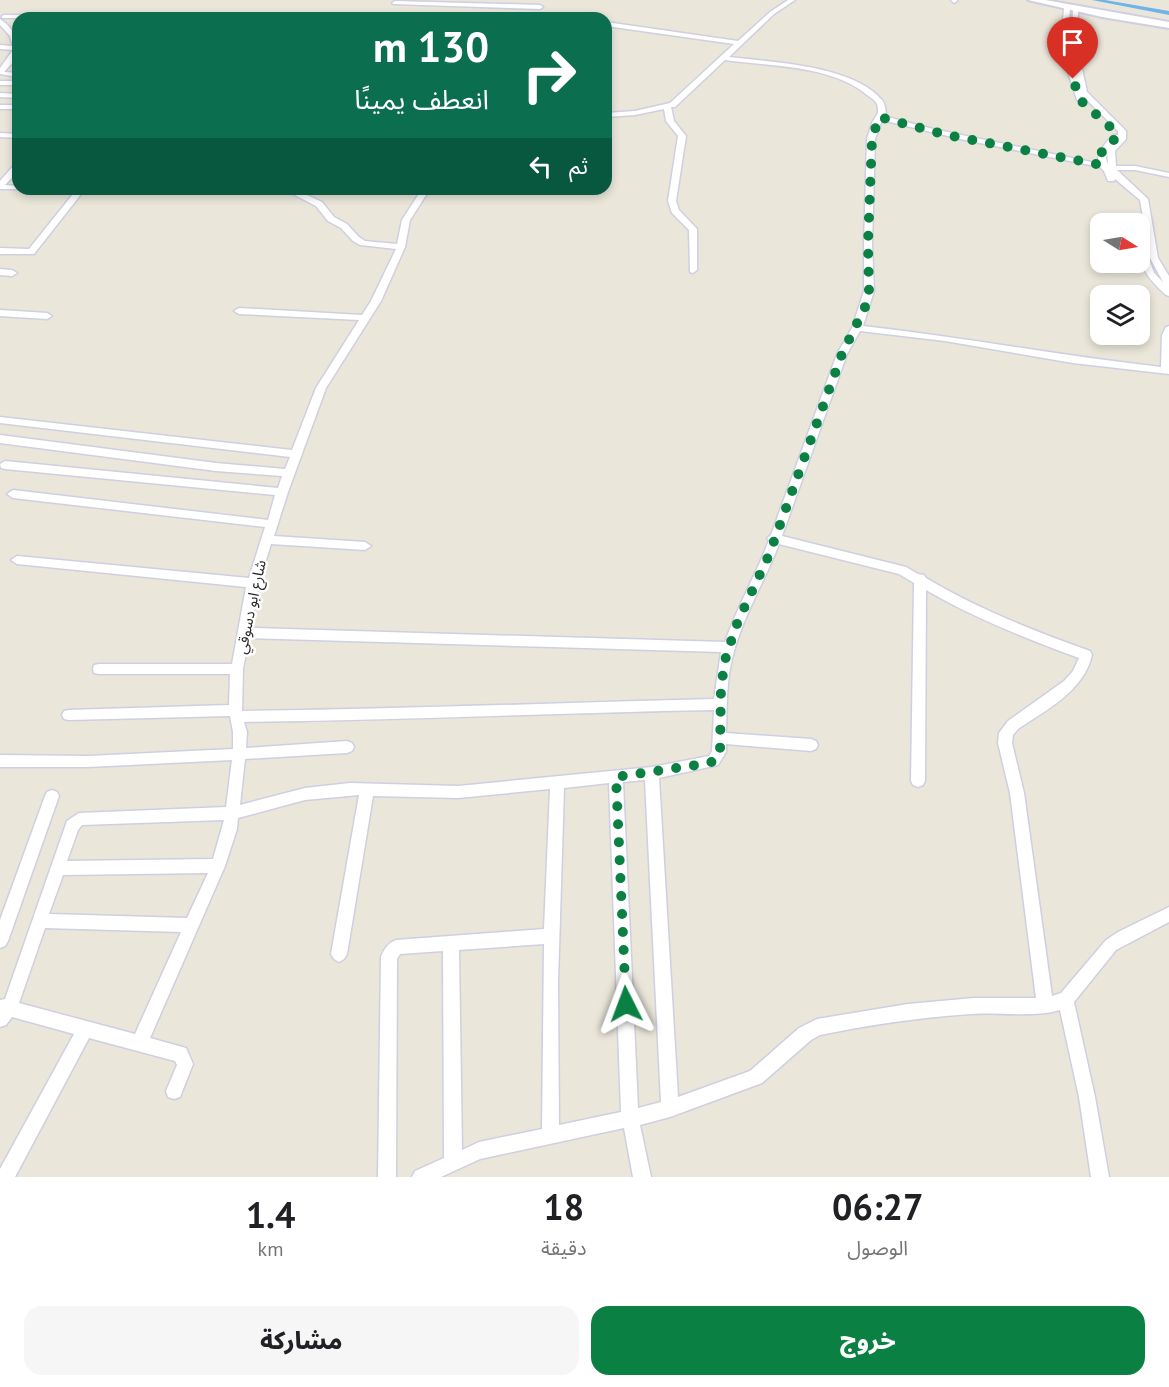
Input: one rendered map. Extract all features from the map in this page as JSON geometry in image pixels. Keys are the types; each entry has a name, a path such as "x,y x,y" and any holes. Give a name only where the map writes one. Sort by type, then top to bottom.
{"main road":[{"path":"1032,0 1169,25"}],"street":[{"path":"538,12 544,0"},
{"path":"612,115 667,107 677,102 775,10 792,0"},
{"path":"394,1 540,7"},
{"path":"1072,9 1065,35 1075,88 1082,102 1117,133 1115,139 1102,149 1102,164 1113,181 1138,198 1140,213"},
{"path":"1072,9 1080,49 1077,64 1084,93 1117,125 1123,134 1122,139 1111,151 1113,168 1117,178 1139,193 1146,202 1149,237 1154,258 1169,284"},
{"path":"612,25 738,43"},
{"path":"2,73 12,56"},
{"path":"174,1091 185,1064 180,1054 86,1028 3,1011 59,868 72,826 79,819 232,813 305,794 367,788 458,792 616,777 652,773 713,761 720,752 721,686 729,647 738,621 769,555 773,538 842,354 866,305 869,291 868,243 872,139 883,108 880,102 863,87 847,79 815,71 723,58"},
{"path":"667,107 670,121 682,136 672,201 675,211 693,229 693,270"},
{"path":"879,117 947,135 1056,155 1096,165 1102,164"},
{"path":"1113,168 1136,168 1169,175"},
{"path":"0,186 12,173"},
{"path":"0,251 24,253 32,250 76,195"},
{"path":"299,195 322,206 329,212 331,219 344,226 358,241 401,247"},
{"name":"شارع ابو دسوقي","path":"138,1043 218,866 232,813 239,756 236,713 237,669 246,633 253,583 271,524 321,388 366,318 401,247 406,220 422,195"},
{"path":"0,272 12,273"},
{"path":"1150,273 1169,293"},
{"path":"238,311 366,318"},
{"path":"0,313 47,316"},
{"path":"856,328 945,338 1073,360 1168,371 1169,329"},
{"path":"0,420 296,454"},
{"path":"0,439 216,467 289,473"},
{"path":"5,465 282,492"},
{"path":"13,494 271,524"},
{"path":"773,538 902,570 920,578 948,597 1042,639 1086,655 1080,672 1070,684 1013,725 1006,733 1005,743 1017,793 1045,1006"},
{"path":"266,540 364,546"},
{"path":"17,560 253,583"},
{"path":"918,781 920,578"},
{"path":"246,633 539,641 597,640 729,647"},
{"path":"99,669 237,669"},
{"path":"69,715 431,714 517,708 721,704"},
{"path":"720,738 811,744"},
{"path":"0,761 78,763 239,756 347,747"},
{"path":"652,773 670,1109"},
{"path":"616,777 630,1117 642,1177"},
{"path":"551,1134 551,936 557,782"},
{"path":"339,954 367,788"},
{"path":"0,941 52,796"},
{"path":"59,868 218,866"},
{"path":"421,1177 479,1151 670,1109 756,1077 805,1034 817,1027 863,1018 941,1009 974,1006 1045,1006 1066,1000 1111,945 1169,914"},
{"path":"39,921 193,925"},
{"path":"387,1177 390,953 396,947 551,936"},
{"path":"452,942 453,1162"},
{"path":"1066,1000 1087,1097 1100,1177"},
{"path":"5,1177 86,1028"}],"waterway":[{"path":"1095,0 1169,13"}],"route":[{"path":"626,1004 616,777 710,763 718,757 720,752 721,686 726,656 738,621 769,555 773,538 842,354 866,305 869,291 868,243 872,131 879,117 919,129 1101,165 1102,149 1115,139 1117,133 1113,127 1080,100 1073,79"}]}
